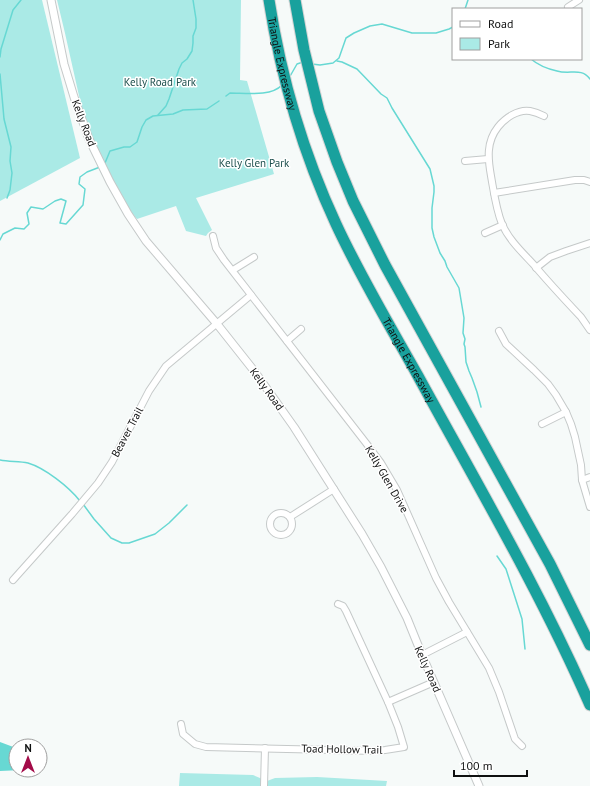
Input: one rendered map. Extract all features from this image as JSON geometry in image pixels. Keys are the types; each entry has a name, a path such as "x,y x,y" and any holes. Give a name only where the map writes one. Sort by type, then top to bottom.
{"highway":[{"name":"Triangle Expressway","path":"269,0 278,50 302,142 336,224 361,273 521,563 590,705"},
{"path":"295,0 312,85 328,137 358,213 543,551 590,645"}],"street":[{"name":"Kelly Road","path":"51,0 64,64 89,139 102,167 128,214 146,241 217,324 255,372 296,430 362,534 407,618 479,786"},
{"path":"568,7 579,0"},
{"path":"544,116 527,111 517,113 501,123 492,135 488,149 488,159 497,209 503,225 515,245 581,317 590,330"},
{"path":"465,161 488,159"},
{"path":"494,192 575,180 590,182"},
{"path":"484,233 503,225"},
{"name":"Kelly Glen Drive","path":"213,236 216,248 381,463 400,497 436,578 489,668 515,739 522,746"},
{"path":"536,268 545,260 557,254 590,243"},
{"path":"233,270 254,257"},
{"name":"Beaver Trail","path":"13,580 101,479 112,462 149,391 166,366 251,295"},
{"path":"287,341 301,330"},
{"path":"499,331 506,344 548,384 566,412 575,437 581,465 582,480 590,507"},
{"path":"542,424 566,412"},
{"path":"582,480 590,477"},
{"path":"290,517 334,489"},
{"name":"Toad Hollow Trail","path":"181,724 183,734 195,744 206,747 375,751 404,747 388,702 346,611 338,604"},
{"path":"422,655 467,632"},
{"path":"388,702 434,682"},
{"path":"264,786 265,748"}],"green space":[{"path":"0,0 42,0 80,158 0,201"},
{"name":"Kelly Road Park","path":"57,0 241,0 240,80 247,81 274,174 196,198 212,230 206,236 186,231 176,206 137,219 106,181 98,167 93,153"},
{"path":"180,773 253,775 267,781 275,778 317,777 387,781 386,786 179,786"}],"shaded area":[{"path":"0,742 8,745 8,771 0,771"}],"waterway":[{"path":"0,57 13,10 21,0"},
{"path":"158,115 166,106 182,63 187,59 192,51 193,36 196,28 193,0"},
{"path":"465,8 468,0"},
{"path":"312,64 320,65 333,63 339,58 346,38 370,26 382,24 412,33 436,33 452,28"},
{"path":"532,60 550,69 562,72 583,73 590,79"},
{"path":"337,61 357,69 381,94 387,98 430,169 434,186 432,228 440,253 459,288 464,318 463,333 465,339 464,344 466,362 481,407"},
{"path":"289,78 297,64 303,62"},
{"path":"0,74 4,119 11,147 10,161 12,173 10,190 7,198"},
{"path":"226,96 230,93 265,93 277,89 282,85"},
{"path":"105,163 110,151 130,147 137,142 146,120 153,116 173,114 183,110 207,109 219,101"},
{"path":"0,240 3,234 15,228 24,229 29,224 27,213 31,207 43,209 61,199 66,201 60,223 66,224 83,205 85,189 79,184 80,177 87,172 100,167"},
{"path":"0,460 35,465 63,484 80,501"},
{"path":"83,504 111,538 122,543 129,543 155,534 169,523 187,505"},
{"path":"497,556 506,569 522,619 525,649"}],"park label":[{"name":"Kelly Glen Park","path":"254,163"}]}
